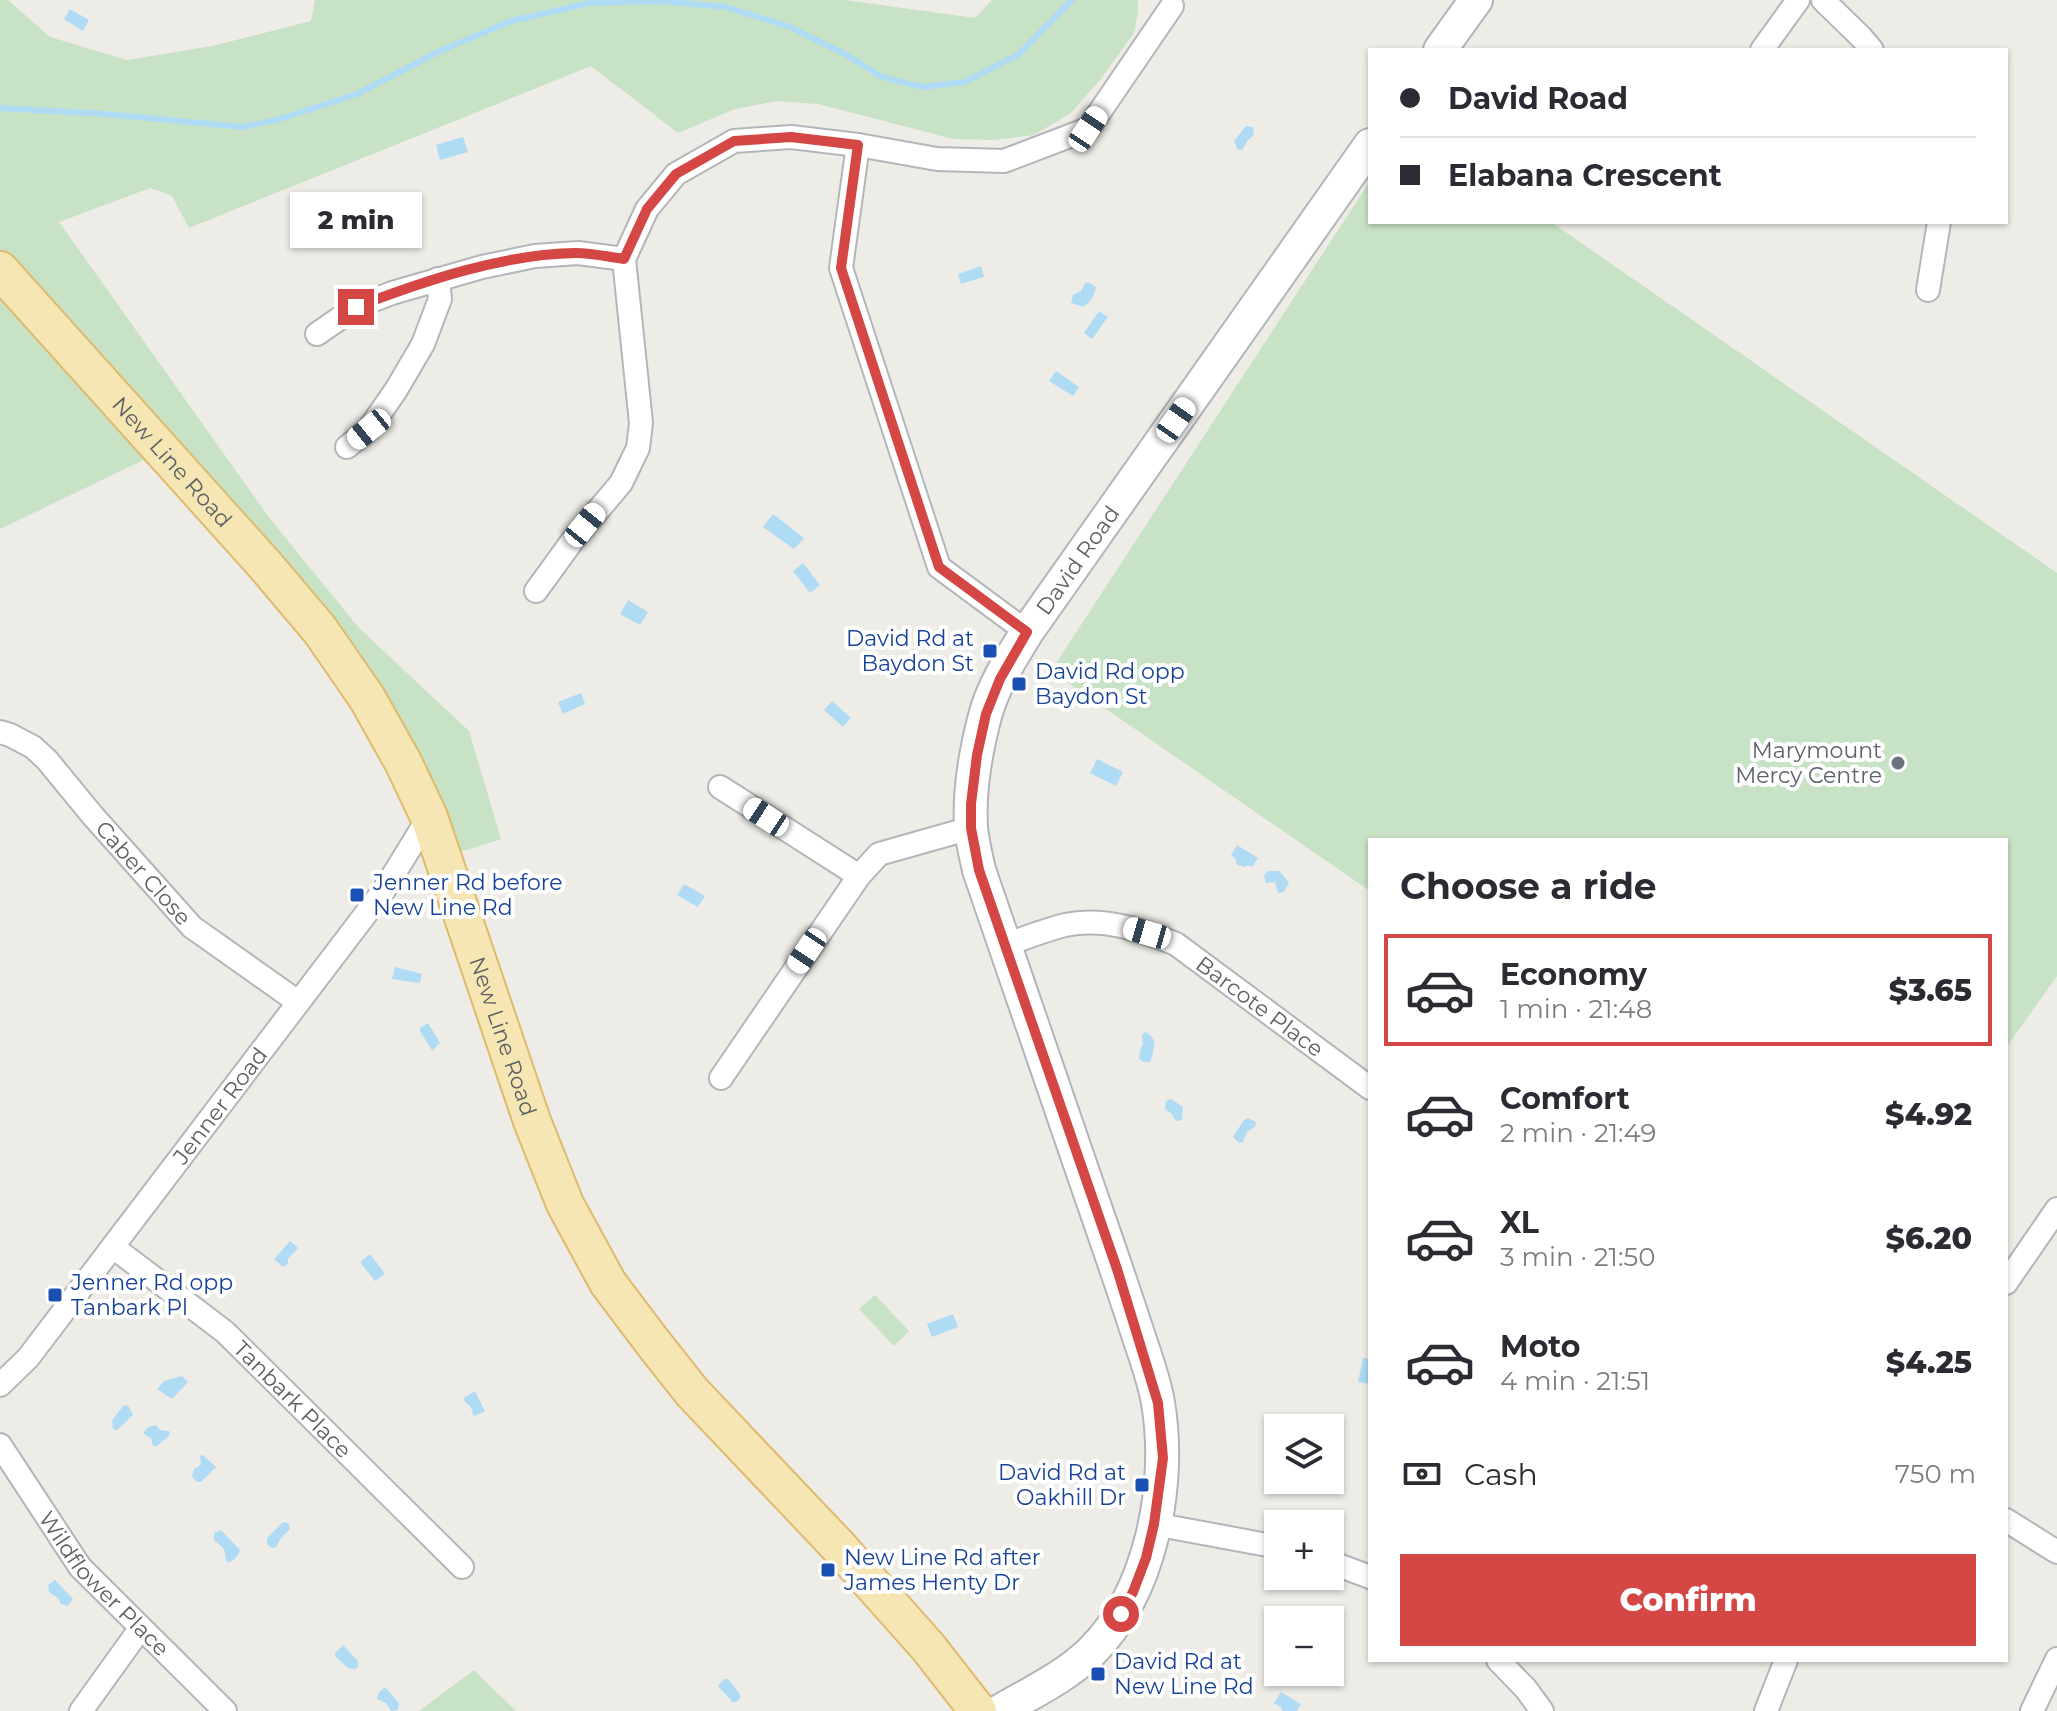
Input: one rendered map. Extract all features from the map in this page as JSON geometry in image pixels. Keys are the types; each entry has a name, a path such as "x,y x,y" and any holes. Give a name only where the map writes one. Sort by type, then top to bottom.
{"main road":[{"name":"New Line Road","path":"0,270 320,630 367,698 429,817 532,1121 565,1204 608,1283 692,1392 839,1547 928,1647 978,1711"}],"street":[{"path":"1441,48 1476,0"},
{"path":"1763,48 1798,0"},
{"path":"1823,0 1870,48"},
{"path":"536,591 573,540 621,483 638,448 641,423 624,259 647,209 676,174 734,141 791,137 937,159 1004,161 1088,129 1172,6"},
{"path":"858,145 841,268 939,567 1027,632"},
{"name":"David Road","path":"1000,1711 1056,1679 1084,1658 1108,1634 1133,1592 1146,1558 1163,1458 1158,1403 1117,1269 979,870 971,828 974,776 986,714 1000,679 1027,632 1368,148"},
{"path":"1928,290 1939,224"},
{"path":"317,334 356,307 482,267 535,256 578,253 624,259"},
{"path":"347,447 369,429 423,344 440,299 438,279"},
{"name":"Caber Close","path":"0,732 33,747 47,760 192,927 298,1002"},
{"path":"720,787 859,876"},
{"name":"Jenner Road","path":"0,1385 28,1358 384,890 429,817"},
{"path":"721,1078 859,876 879,854 971,828"},
{"name":"Barcote Place","path":"1005,945 1066,925 1097,922 1119,925 1176,944 1368,1087"},
{"path":"2008,1280 2057,1209"},
{"name":"Tanbark Place","path":"113,1247 225,1332 462,1567"},
{"name":"Wildflower Place","path":"0,1445 80,1567 225,1711"},
{"path":"2008,1521 2057,1552"},
{"path":"1154,1524 1264,1544"},
{"path":"1344,1567 1368,1576"},
{"path":"81,1711 140,1629"},
{"path":"2032,1711 2057,1659"},
{"path":"1500,1662 1542,1711"},
{"path":"1766,1711 1785,1662"}],"green space":[{"path":"0,0 8,0 50,37 127,60 212,46 311,21 315,0 845,0 975,18 992,0 1138,0 1138,12 1134,33 1100,80 1071,113 1034,135 994,140 954,139 818,104 777,101 735,109 678,133 591,66 189,228 172,196 150,188 59,222 271,520 359,628 469,731 501,839 460,852 339,627 181,442 0,529"},
{"path":"1368,184 1368,224 1554,224 2057,573 2057,976 2008,1045 2008,838 1368,838 1368,890 1051,671"},
{"path":"875,1295 909,1331 894,1346 859,1309"},
{"path":"474,1670 516,1711 419,1711"}],"water":[{"path":"70,9 89,20 83,31 64,19"},
{"path":"1246,126 1253,127 1254,135 1242,150 1238,150 1234,141"},
{"path":"463,137 468,152 440,160 436,145"},
{"path":"981,266 984,277 961,284 958,274"},
{"path":"1088,282 1096,287 1090,301 1083,307 1071,303 1073,295"},
{"path":"1099,311 1108,317 1092,339 1084,333"},
{"path":"1056,371 1079,387 1073,396 1049,381"},
{"path":"773,514 804,538 794,549 763,527"},
{"path":"803,563 820,585 810,593 793,571"},
{"path":"628,600 648,612 640,625 620,614"},
{"path":"581,693 585,704 563,714 558,702"},
{"path":"832,701 851,718 843,727 824,710"},
{"path":"1097,759 1123,772 1116,786 1090,773"},
{"path":"1237,845 1258,858 1252,867 1237,865 1231,855"},
{"path":"1268,871 1279,871 1289,882 1284,892 1278,893 1275,882 1266,883 1264,876"},
{"path":"684,884 705,896 698,907 677,895"},
{"path":"395,967 422,974 420,983 392,979"},
{"path":"428,1023 440,1043 432,1051 420,1031"},
{"path":"1146,1032 1154,1041 1150,1062 1139,1059 1142,1034"},
{"path":"1171,1099 1183,1107 1182,1120 1176,1121 1165,1109 1166,1101"},
{"path":"1248,1118 1256,1122 1255,1127 1239,1143 1233,1137"},
{"path":"290,1241 298,1248 288,1263 282,1266 274,1259"},
{"path":"370,1254 385,1274 375,1281 360,1262"},
{"path":"953,1314 958,1327 932,1337 927,1324"},
{"path":"1363,1358 1368,1359 1368,1384 1358,1382"},
{"path":"182,1376 188,1382 172,1399 157,1389 164,1381"},
{"path":"475,1391 485,1411 475,1416 464,1398"},
{"path":"128,1405 133,1415 117,1430 113,1429 113,1419 123,1406"},
{"path":"156,1425 170,1433 157,1446 153,1446 151,1438 144,1432"},
{"path":"203,1455 216,1467 201,1482 197,1482 192,1476 194,1469 201,1465 200,1456"},
{"path":"285,1522 290,1529 272,1548 267,1544 267,1538"},
{"path":"221,1530 240,1550 236,1558 228,1563 224,1550 214,1540 214,1533"},
{"path":"55,1580 73,1599 68,1606 61,1604 49,1592 48,1585"},
{"path":"343,1645 358,1661 355,1669 348,1668 335,1656"},
{"path":"728,1679 740,1695 736,1702 732,1702 718,1686"},
{"path":"385,1687 399,1703 398,1710 391,1711 386,1703 377,1699"},
{"path":"1281,1692 1301,1704 1297,1711 1282,1711 1274,1703"}],"waterway":[{"path":"0,108 244,127 280,119 357,94 440,51 511,21 590,3 658,1 726,7 790,27 845,54 882,77 922,87 965,82 1019,54 1072,0"}],"place":[{"name":"David Rd at Baydon St","path":"990,651"},
{"name":"David Rd opp Baydon St","path":"1019,684"},
{"name":"Marymount Mercy Centre","path":"1898,763"},
{"name":"Jenner Rd before New Line Rd","path":"357,895"},
{"name":"Jenner Rd opp Tanbark Pl","path":"55,1295"},
{"name":"David Rd at Oakhill Dr","path":"1142,1485"},
{"name":"New Line Rd after James Henty Dr","path":"828,1570"},
{"name":"David Rd at New Line Rd","path":"1098,1674"}],"route":[{"path":"356,307 451,275 535,256 578,253 624,259 647,209 676,174 734,141 791,137 858,145 841,268 939,567 1027,632 1000,679 986,714 974,776 971,828 979,870 1117,1269 1158,1403 1163,1458 1154,1524 1146,1558 1121,1614"}]}
